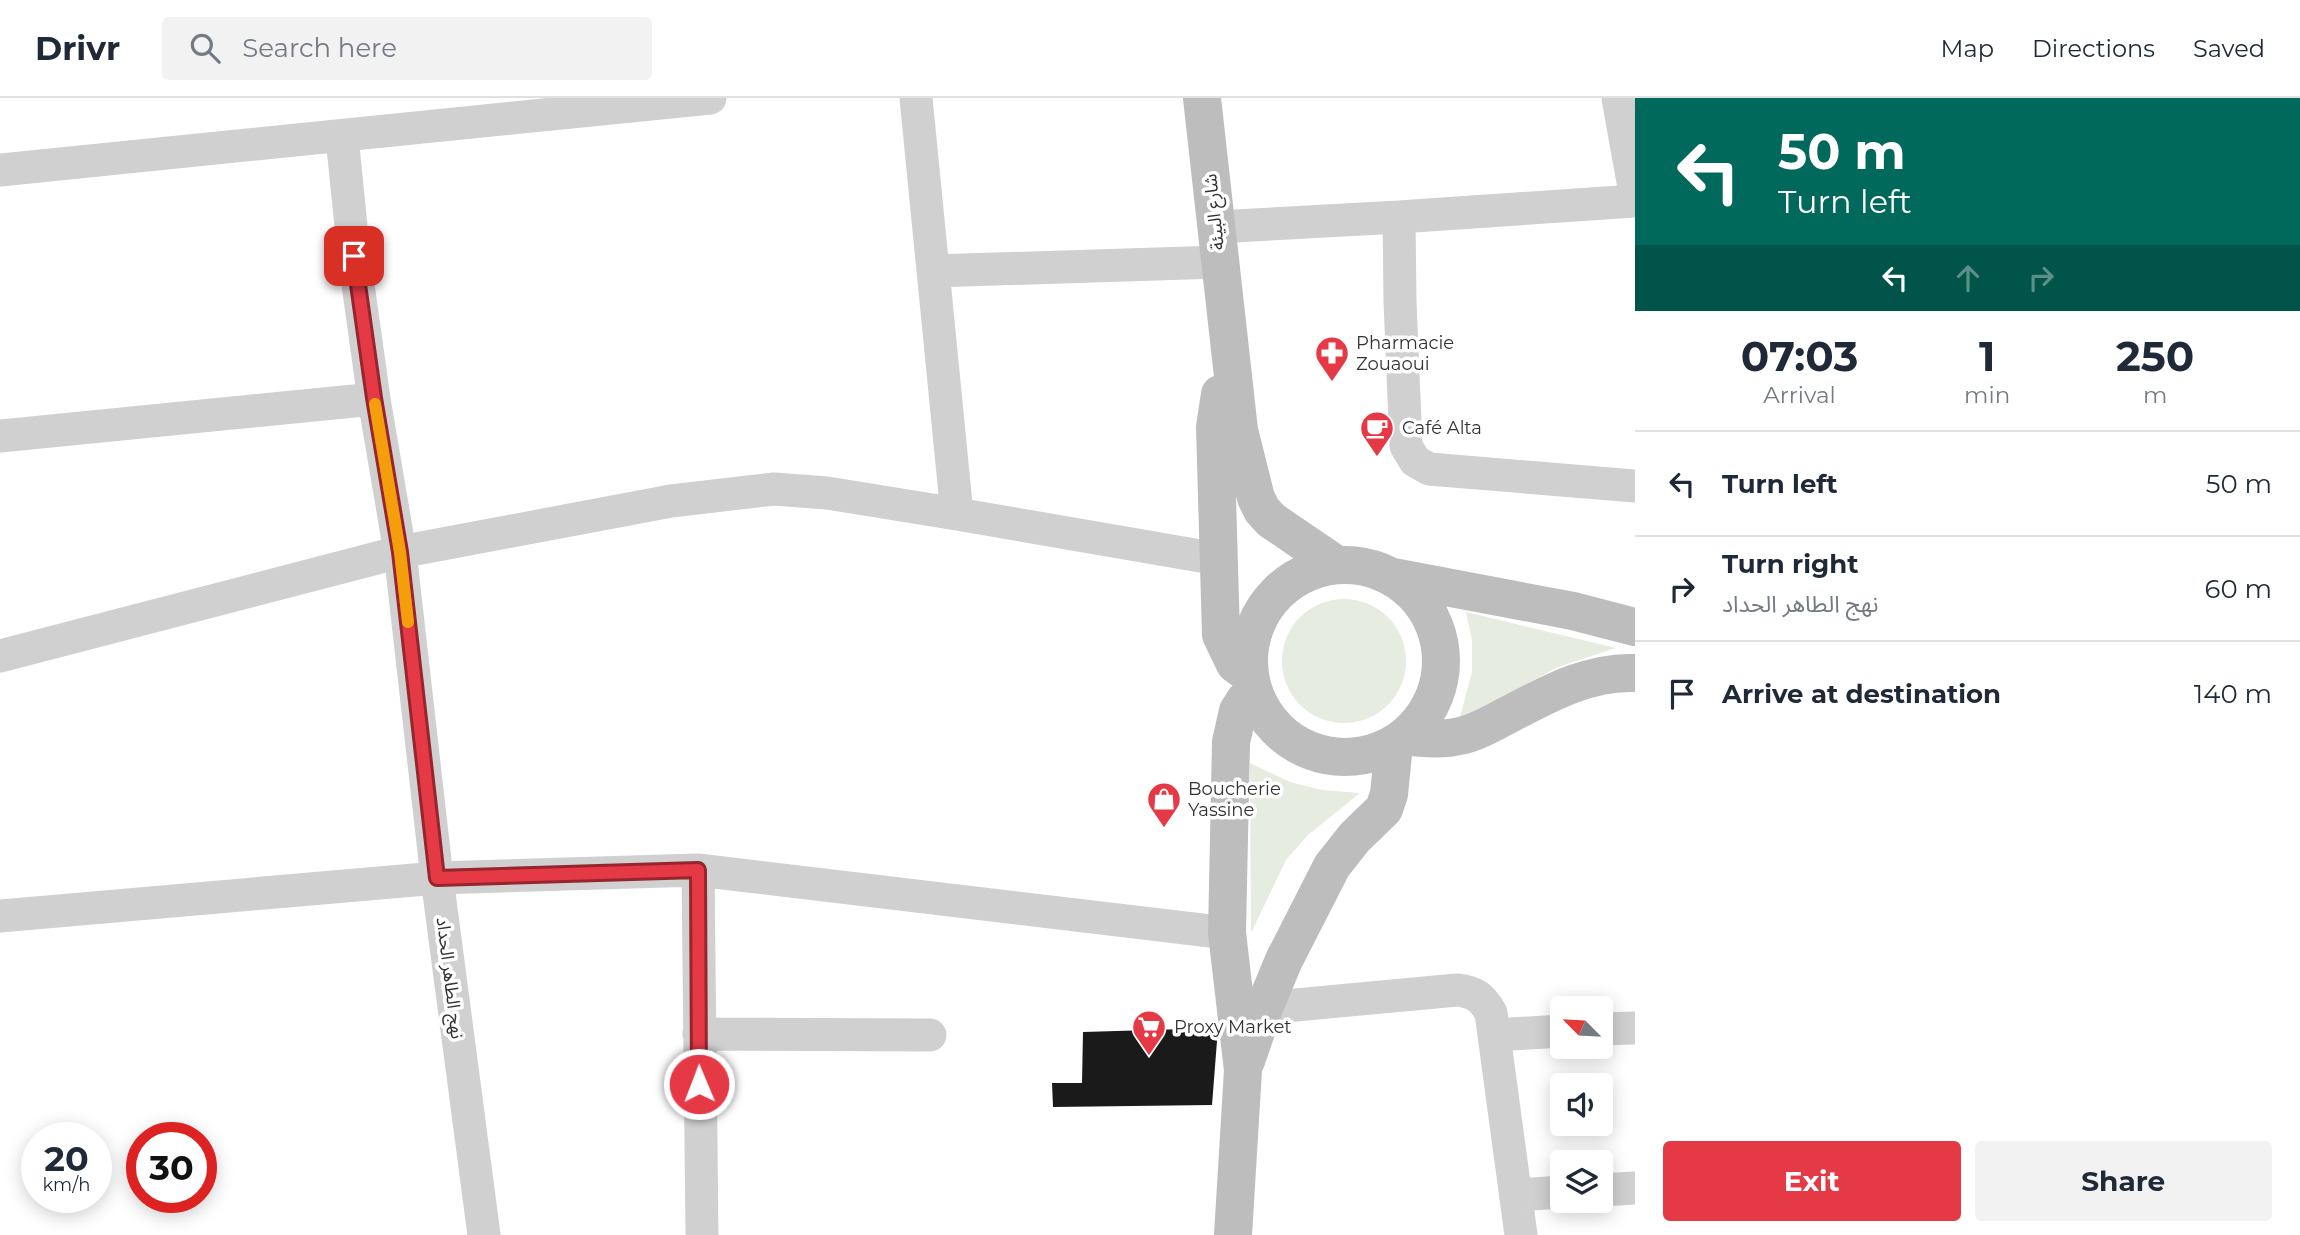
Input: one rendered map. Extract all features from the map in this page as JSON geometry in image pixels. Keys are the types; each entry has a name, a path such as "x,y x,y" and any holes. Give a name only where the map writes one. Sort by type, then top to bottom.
{"street":[{"path":"0,170 342,137 609,103 710,98"},
{"path":"916,98 957,514"},
{"name":"شارع البيئة","path":"1202,98 1229,327"},
{"path":"1618,98 1635,193"},
{"name":"نهج الطاهر الحداد","path":"342,137 354,256 400,552 437,878 484,1235"},
{"path":"933,271 1218,244 1399,217 1635,201"},
{"path":"1399,217 1406,446 1415,461 1429,469 1635,486"},
{"path":"1229,327 1215,427 1221,635 1235,664 1251,684 1265,715 1281,734 1301,747 1324,755 1348,758 1372,754 1400,740 1426,713 1438,684 1441,654 1434,624 1417,597 1393,577"},
{"path":"1229,327 1239,430 1256,498 1271,520 1337,565"},
{"path":"0,436 374,398"},
{"path":"0,656 400,552 671,501 774,489 827,493 1218,559"},
{"path":"1233,1235 1243,1070 1227,933 1231,742 1238,711 1251,684 1250,647 1257,620 1272,597 1291,581 1313,570 1337,565 1356,565 1376,569 1393,577 1573,611 1635,627"},
{"path":"1400,740 1462,736 1496,722 1560,687 1615,672 1635,673"},
{"path":"1243,1070 1284,960 1332,866 1355,837 1384,809 1400,740"},
{"path":"698,870 702,1235"},
{"path":"0,916 437,878 698,870 1227,933"},
{"path":"1264,1008 1457,990 1472,992 1484,1000 1491,1013 1521,1235"},
{"path":"1614,1029 1635,1028"},
{"path":"1494,1035 1550,1032"},
{"path":"699,1034 930,1035"},
{"path":"1613,1189 1635,1188"},
{"path":"1516,1195 1550,1193"}],"shaded area":[{"path":"1344,599 1368,604 1388,617 1401,637 1406,661 1401,685 1388,705 1368,718 1344,723 1320,718 1300,705 1287,685 1282,661 1287,637 1300,617 1320,604"},
{"path":"1466,612 1616,648 1558,667 1459,721 1472,672 1472,640"},
{"path":"1250,763 1290,782 1322,790 1360,793 1308,835 1286,860 1251,933"}],"building":[{"name":"Proxy Market","path":"1218,1028 1212,1105 1053,1107 1052,1083 1082,1083 1083,1032"}],"slow traffic":[{"path":"375,404 400,552 408,622"}],"place":[{"name":"Pharmacie Zouaoui","path":"1332,383"},
{"name":"Café Alta","path":"1377,458"},
{"name":"Boucherie Yassine","path":"1164,829"},
{"name":"Proxy Market","path":"1149,1057"}],"route":[{"path":"354,256 400,552 437,878 698,870 699,1084"}]}
